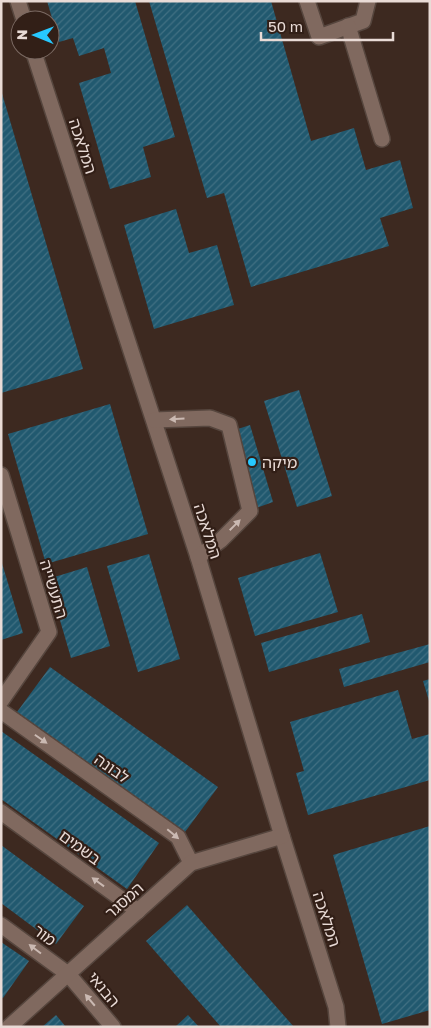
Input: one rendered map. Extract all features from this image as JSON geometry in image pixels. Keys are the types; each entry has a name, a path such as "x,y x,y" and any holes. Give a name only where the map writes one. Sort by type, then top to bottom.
{"street":[{"path":"307,1 319,37 363,21 368,1"},
{"path":"348,26 382,139"},
{"name":"המלאכה","path":"36,60 198,557 336,1007 338,1027"},
{"path":"154,420 210,418 229,425 250,511 220,540 198,557"},
{"name":"התעשייה","path":"1,475 49,632 1,701"},
{"name":"לבונה","path":"1,711 178,837 191,862"},
{"name":"בשמים","path":"1,812 138,911"},
{"name":"המסגר","path":"10,1027 191,862 282,836"},
{"name":"מור","path":"1,925 68,974"},
{"name":"הבנאי","path":"68,974 113,1027"}],"building":[{"path":"47,1 135,1 175,137 143,147 151,177 110,189 79,83 111,73 104,48 79,56 73,38 60,42 60,10 50,10"},
{"path":"149,1 271,1 311,141 354,128 366,170 400,160 413,208 380,218 389,246 251,287 224,193 207,198"},
{"path":"1,90 83,369 1,393"},
{"path":"176,209 189,253 217,245 234,305 154,329 124,225"},
{"path":"299,390 332,496 297,507 264,401"},
{"path":"110,404 148,534 46,564 8,434"},
{"path":"250,425 273,502 248,511 223,434"},
{"path":"320,553 338,612 255,636 238,578"},
{"path":"149,554 180,659 138,672 107,566"},
{"path":"1,560 23,633 1,640"},
{"path":"87,567 110,646 71,658 48,579"},
{"path":"362,614 370,642 269,672 261,643"},
{"path":"430,644 430,662 344,687 339,669"},
{"path":"50,667 218,787 185,832 17,712"},
{"path":"430,679 430,701 429,701 423,681"},
{"path":"398,690 412,739 430,734 430,780 308,815 296,773 304,771 290,722"},
{"path":"1,731 159,843 127,889 1,799"},
{"path":"430,826 430,1010 382,1024 333,855"},
{"path":"1,845 84,906 56,944 1,903"},
{"path":"187,905 294,1027 221,1027 146,941"},
{"path":"1,942 29,961 3,998 1,997"},
{"path":"56,1015 66,1027 42,1027"},
{"path":"188,1015 199,1027 175,1027"}],"place":[{"name":"מיקה","path":"252,462"}]}
